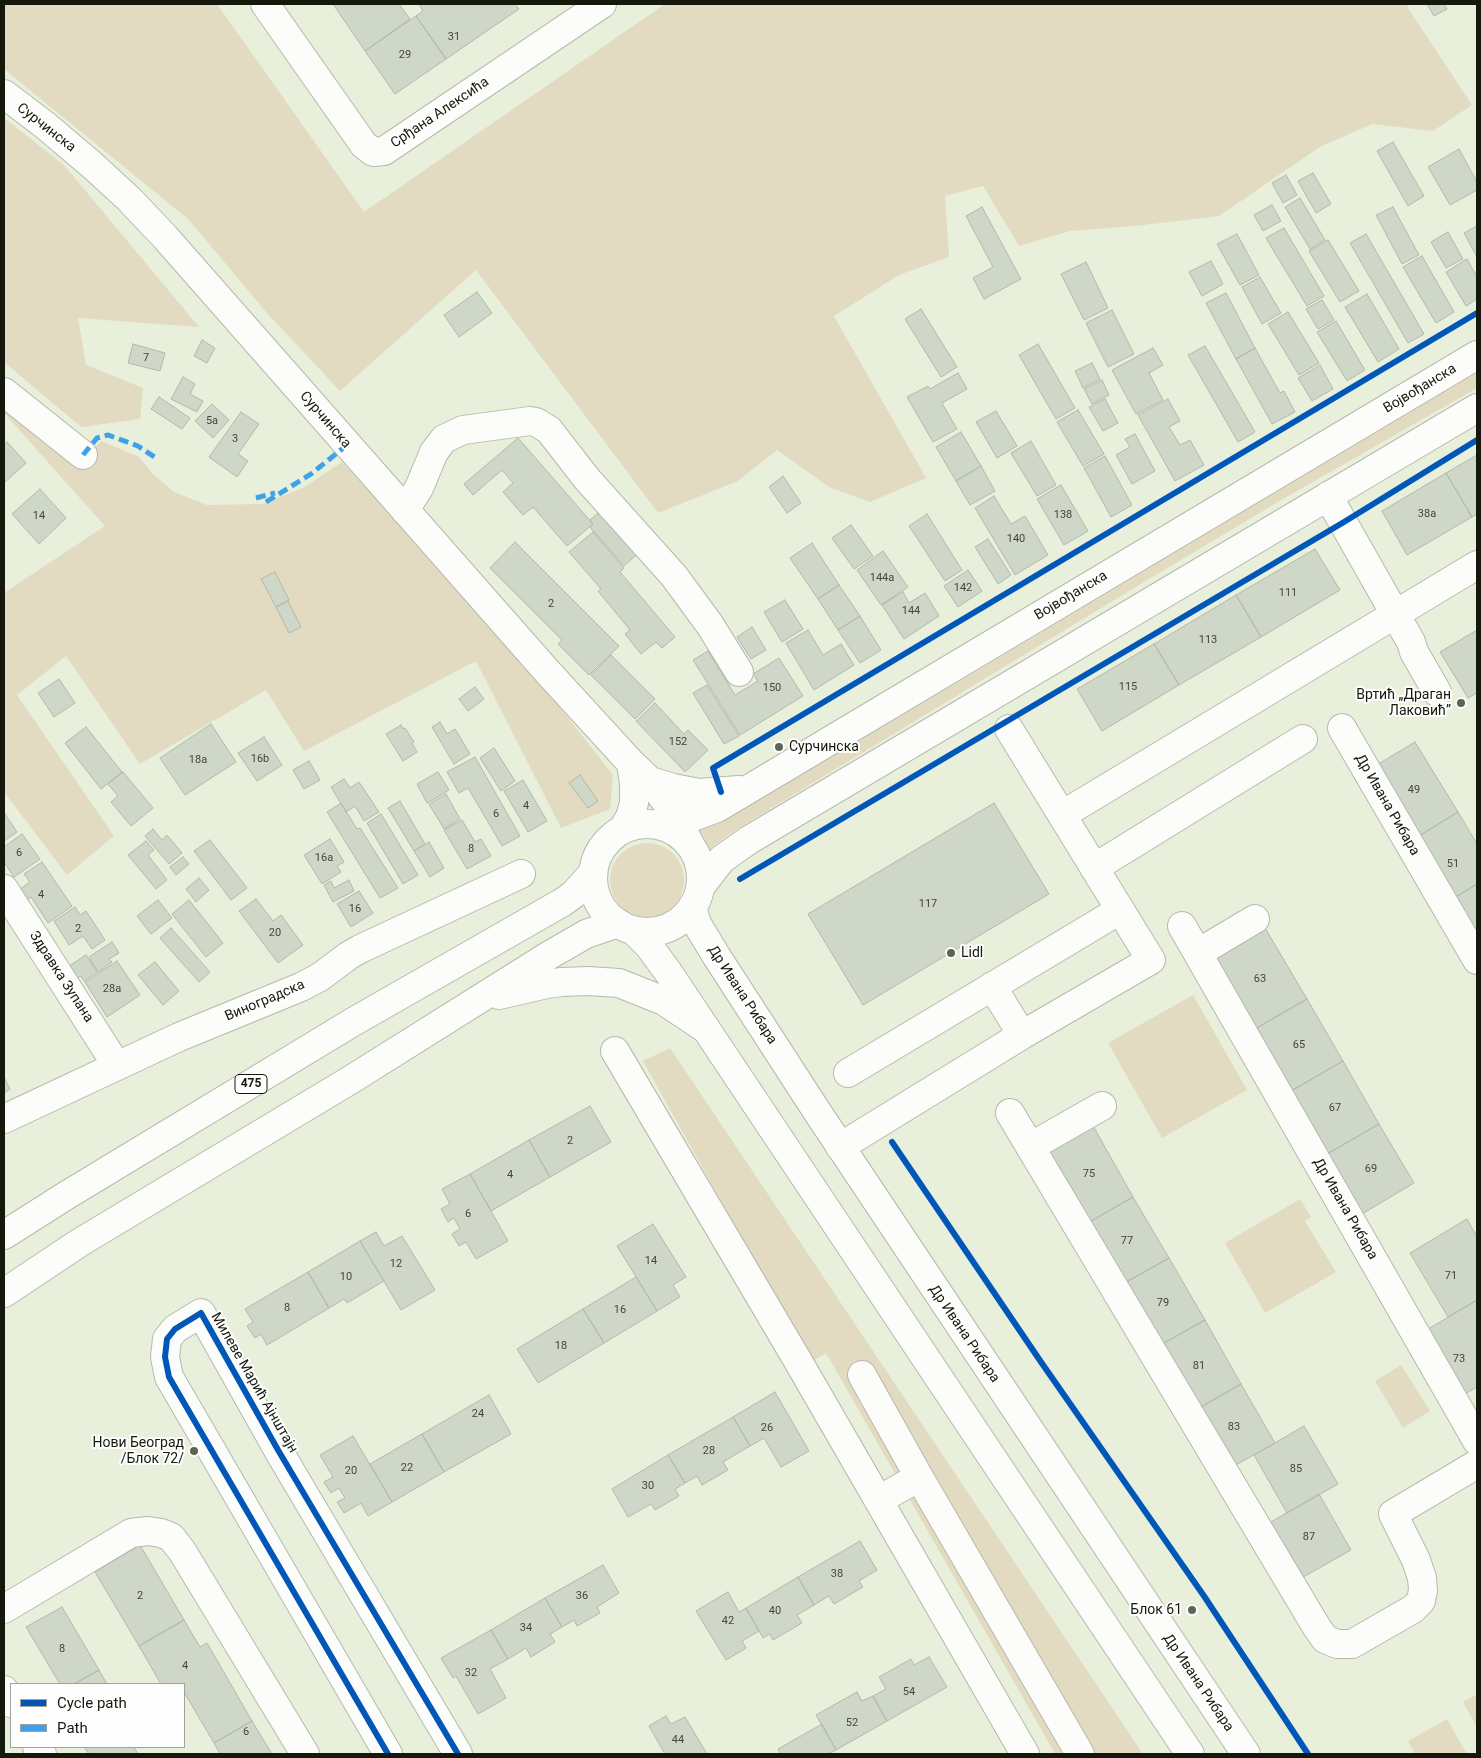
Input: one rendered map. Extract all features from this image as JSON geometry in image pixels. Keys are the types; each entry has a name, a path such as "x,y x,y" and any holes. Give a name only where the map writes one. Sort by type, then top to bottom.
{"main road":[{"name":"Срђана Алексића","path":"265,4 357,135 373,152 384,152 587,8"},
{"name":"Сурчинска","path":"4,94 85,159 159,230 545,669 640,772 670,824 692,848 700,870 696,897"},
{"name":"Војвођанска","path":"670,824 705,813 748,790 1477,355"},
{"path":"4,392 83,455"},
{"path":"4,1293 87,1238 352,1079 586,934 625,927 650,932 666,928 681,920 722,859 749,840 1477,408"},
{"path":"405,510 419,488 434,452 444,439 462,430 530,421 536,422 549,430 587,479 674,576 710,626 739,672"},
{"path":"1328,496 1411,642 1414,652 1436,692"},
{"path":"1062,815 1477,565"},
{"name":"Др Ивана Рибара","path":"1342,728 1477,960"},
{"path":"840,1147 1022,1035 1151,960 1009,729"},
{"path":"1094,868 1303,739"},
{"path":"623,829 630,817 634,803 634,784 640,772 673,788 699,793 748,790"},
{"path":"670,824 644,824 623,829 608,840 597,856 593,873 593,883 604,911 654,953 1190,1754"},
{"name":"475","path":"4,1235 354,1022 563,902 574,894 593,873"},
{"name":"Виноградска","path":"4,1120 179,1037 301,987 320,977 360,949 521,874"},
{"name":"Здравка Зупана","path":"4,889 117,1066"},
{"name":"Др Ивана Рибара","path":"696,897 698,924 717,957 840,1147 1246,1754"},
{"path":"848,1073 1120,910"},
{"path":"1198,953 1255,919"},
{"name":"Др Ивана Рибара","path":"1182,926 1477,1441"},
{"path":"478,1000 546,984 588,981 619,984 664,1001 706,1029"},
{"path":"992,986 1022,1035"},
{"path":"615,1051 879,1500 1025,1754"},
{"path":"1030,1147 1102,1106"},
{"path":"1010,1113 1311,1618 1325,1638 1337,1644 1352,1644 1413,1610 1421,1601 1423,1590 1422,1578 1416,1560 1392,1514 1477,1464"},
{"name":"Милеве Марић Ајнштајн","path":"388,1754 169,1377 165,1358 167,1339 175,1329 201,1314 288,1466 458,1754"},
{"path":"862,1375 1080,1754"},
{"path":"879,1500 919,1477"},
{"path":"4,1609 131,1533 148,1531 161,1533 172,1538 182,1551 305,1754"},
{"path":"4,1690 10,1701"}],"shaded area":[{"path":"4,4 217,4 364,212 665,4 1408,4 1408,8 1472,105 1433,131 1372,124 1320,147 1219,216 1135,226 1070,231 1019,246 983,186 945,196 949,257 899,275 834,316 926,478 870,502 829,487 777,450 738,481 658,513 476,270 340,391 267,313 188,219 4,69"},
{"path":"4,118 64,165 199,327 78,318 86,365 143,388 140,419 81,427 4,362"},
{"path":"1477,371 1477,388 1283,499 1154,576 732,832 708,850 703,838 695,829 722,821 972,674"},
{"path":"4,409 82,462 101,441 139,457 153,474 174,492 207,505 262,504 303,488 342,462 506,639 613,775 610,809 561,828 476,661 304,751 266,690 140,764 66,656 17,695 114,836 67,875 4,792 4,593 105,526 4,413"},
{"path":"654,843 674,853 682,866 684,880 682,894 674,907 661,915 640,917 620,907 612,894 610,873 620,853 633,845"},
{"path":"1193,995 1247,1090 1162,1138 1108,1043"},
{"path":"670,1048 1143,1754 1051,1754 1054,1752 826,1353 811,1362 643,1061"},
{"path":"1300,1199 1311,1217 1305,1221 1336,1272 1265,1313 1225,1243"},
{"path":"1401,1365 1430,1411 1403,1428 1375,1381"},
{"path":"1477,1694 1477,1727 1463,1702"},
{"path":"1447,1719 1467,1754 1415,1754 1408,1741"}],"building":[{"path":"333,4 399,4 410,19 365,51"},
{"path":"419,4 515,4 519,9 446,59 416,16 423,11"},
{"path":"1427,4 1444,4 1447,9 1434,16"},
{"path":"416,16 446,59 395,94 365,51"},
{"path":"1393,142 1424,196 1408,206 1377,151"},
{"path":"1459,149 1477,182 1477,190 1450,205 1428,167"},
{"path":"1313,173 1331,204 1316,213 1298,181"},
{"path":"1286,175 1297,195 1283,203 1272,183"},
{"path":"1300,198 1325,240 1310,249 1285,207"},
{"path":"1272,205 1281,221 1263,231 1254,215"},
{"path":"982,207 1021,279 984,299 973,278 993,267 966,216"},
{"path":"1393,207 1419,255 1402,264 1376,215"},
{"path":"1477,226 1477,257 1464,233"},
{"path":"1284,228 1324,296 1307,306 1266,238"},
{"path":"1448,232 1463,259 1446,268 1431,242"},
{"path":"1237,234 1259,275 1240,285 1217,244"},
{"path":"1366,234 1424,334 1408,343 1350,243"},
{"path":"1328,240 1359,291 1340,302 1309,251"},
{"path":"1422,256 1454,312 1436,323 1403,267"},
{"path":"1467,259 1477,277 1477,299 1466,306 1446,272"},
{"path":"1211,261 1223,284 1202,296 1189,272"},
{"path":"1086,262 1108,308 1084,320 1061,274"},
{"path":"1260,277 1281,313 1262,324 1242,287"},
{"path":"477,292 492,313 459,337 444,315"},
{"path":"1226,293 1255,348 1236,359 1206,303"},
{"path":"1367,294 1399,349 1378,362 1345,307"},
{"path":"1322,300 1334,320 1318,329 1306,309"},
{"path":"921,309 957,367 941,377 905,319"},
{"path":"1112,310 1134,354 1108,367 1086,323"},
{"path":"1288,312 1319,363 1299,375 1268,324"},
{"path":"1336,321 1365,370 1347,381 1317,332"},
{"path":"202,340 215,348 207,363 194,356"},
{"path":"133,344 165,353 160,371 128,363"},
{"path":"1038,344 1075,408 1056,419 1019,355"},
{"path":"1205,346 1255,432 1238,442 1188,355"},
{"path":"1153,348 1163,365 1149,373 1163,400 1136,414 1112,370"},
{"path":"1255,348 1280,393 1284,391 1295,412 1272,424 1236,359"},
{"path":"1092,363 1100,379 1083,388 1075,371"},
{"path":"1320,365 1333,389 1312,401 1298,378"},
{"path":"958,373 967,389 942,403 957,429 933,442 907,397 928,386 930,389"},
{"path":"183,377 195,384 190,394 203,401 197,412 171,399"},
{"path":"1102,380 1109,395 1092,404 1084,389"},
{"path":"159,397 190,418 182,429 151,409"},
{"path":"1105,399 1118,423 1103,431 1089,407"},
{"path":"1168,399 1180,421 1169,427 1180,445 1190,440 1204,465 1175,481 1138,415"},
{"path":"212,404 229,420 213,438 195,421"},
{"path":"1078,410 1104,454 1083,466 1057,422"},
{"path":"996,411 1017,446 997,458 976,422"},
{"path":"241,412 259,424 238,454 248,461 237,477 209,457"},
{"path":"961,432 981,466 956,481 936,447"},
{"path":"1135,434 1155,471 1132,484 1116,455 1130,447 1125,439"},
{"path":"518,438 593,524 567,546 533,507 523,515 503,492 513,483 502,470 473,495 464,484"},
{"path":"1031,441 1056,485 1037,496 1011,453"},
{"path":"7,442 26,463 4,483 4,445"},
{"path":"1477,455 1477,514 1472,517 1446,473"},
{"path":"1105,456 1132,505 1111,517 1084,468"},
{"path":"981,466 995,491 970,505 956,481"},
{"path":"1446,473 1472,517 1407,555 1382,511"},
{"path":"783,476 801,503 787,513 769,487"},
{"path":"1061,485 1088,531 1064,545 1037,499"},
{"path":"40,489 66,518 39,544 12,514"},
{"path":"994,496 1011,524 1025,516 1048,555 1015,575 975,508"},
{"path":"606,506 643,549 624,566 590,527 593,524 590,520"},
{"path":"927,514 962,570 945,581 909,526"},
{"path":"851,525 873,556 854,569 832,538"},
{"path":"593,532 624,568 620,572 675,637 662,648 656,642 641,654 625,634 630,630 598,591 601,589 569,552"},
{"path":"988,539 1011,575 998,584 975,547"},
{"path":"515,542 619,646 589,675 558,644 562,640 490,568"},
{"path":"812,543 839,585 818,599 790,558"},
{"path":"1315,549 1340,590 1261,637 1236,595"},
{"path":"883,551 908,587 881,605 857,570"},
{"path":"968,570 982,591 958,607 944,586"},
{"path":"275,572 289,600 276,607 261,579"},
{"path":"839,585 860,616 838,630 818,599"},
{"path":"903,592 909,603 925,593 939,616 904,639 882,605"},
{"path":"1236,595 1261,637 1179,685 1154,644"},
{"path":"785,600 803,629 782,642 764,612"},
{"path":"288,601 301,627 289,633 276,607"},
{"path":"860,616 881,650 860,663 838,630"},
{"path":"752,627 766,650 751,659 737,637"},
{"path":"808,630 823,655 841,644 854,665 814,690 786,643"},
{"path":"1477,630 1477,693 1468,698 1440,652"},
{"path":"1154,644 1179,685 1102,731 1077,689"},
{"path":"708,651 735,695 758,681 753,674 779,658 803,696 740,735 693,660"},
{"path":"611,655 655,699 635,719 591,675"},
{"path":"59,679 75,703 54,717 38,693"},
{"path":"707,685 739,736 724,744 693,693"},
{"path":"475,687 484,699 468,711 459,699"},
{"path":"655,703 684,734 688,730 708,750 685,772 636,721"},
{"path":"440,722 447,734 455,729 470,754 454,764 432,727"},
{"path":"211,724 236,762 185,795 160,758"},
{"path":"401,725 414,742 412,743 417,752 403,761 386,734"},
{"path":"86,727 122,772 101,789 65,743"},
{"path":"264,737 282,765 257,781 238,753"},
{"path":"1415,742 1458,812 1414,839 1370,769"},
{"path":"494,748 515,781 501,791 480,758"},
{"path":"475,757 520,836 502,846 468,788 459,793 447,772"},
{"path":"309,761 320,780 304,789 293,770"},
{"path":"123,772 153,808 131,826 111,802 118,796 108,784"},
{"path":"438,772 449,790 427,803 417,784"},
{"path":"580,775 598,801 588,808 569,783"},
{"path":"344,779 350,788 359,782 379,812 364,821 355,806 346,812 331,787"},
{"path":"523,780 547,821 528,832 504,791"},
{"path":"446,794 460,819 444,829 429,804"},
{"path":"400,801 425,844 414,851 388,808"},
{"path":"341,803 357,829 360,828 398,888 380,898 327,812"},
{"path":"994,803 1049,894 863,1005 808,914"},
{"path":"1458,812 1477,844 1477,884 1451,900 1414,839"},
{"path":"381,814 418,875 403,884 367,823"},
{"path":"4,815 17,832 4,841"},
{"path":"462,820 475,842 481,839 491,856 467,869 444,830"},
{"path":"153,829 162,840 167,835 182,853 169,864 145,836"},
{"path":"22,834 40,859 14,877 4,862 4,847"},
{"path":"330,839 344,862 337,866 341,872 322,884 304,855"},
{"path":"210,840 247,888 231,900 194,851"},
{"path":"146,841 154,850 148,855 167,880 156,889 128,855"},
{"path":"429,842 444,868 430,877 414,851"},
{"path":"183,857 189,864 176,875 170,867"},
{"path":"42,862 72,906 48,923 31,897 23,903 16,892 30,882 24,874"},
{"path":"199,878 209,890 196,902 186,889"},
{"path":"349,880 354,891 333,902 324,885 331,881 334,888"},
{"path":"1477,884 1477,943 1451,900"},
{"path":"359,891 373,913 351,927 337,904"},
{"path":"256,899 273,921 281,915 303,945 278,963 239,911"},
{"path":"158,900 172,918 151,934 137,916"},
{"path":"189,900 223,943 206,957 172,914"},
{"path":"75,907 80,915 86,911 105,940 92,949 83,936 69,945 54,921"},
{"path":"171,928 210,972 199,982 160,938"},
{"path":"1265,928 1307,999 1255,1029 1213,958"},
{"path":"112,942 119,953 109,959 112,962 98,972 89,957"},
{"path":"86,955 97,972 84,981 81,976 74,980 66,968"},
{"path":"117,961 140,995 107,1017 85,982"},
{"path":"155,962 179,991 163,1005 138,975"},
{"path":"1307,999 1343,1061 1291,1091 1255,1029"},
{"path":"1343,1061 1379,1124 1327,1154 1291,1091"},
{"path":"4,1077 10,1089 4,1093"},
{"path":"590,1106 611,1142 550,1177 529,1140"},
{"path":"1092,1124 1133,1197 1086,1224 1044,1151"},
{"path":"1379,1124 1414,1183 1362,1214 1327,1154"},
{"path":"529,1140 550,1177 491,1211 470,1174"},
{"path":"470,1174 508,1241 476,1259 466,1242 459,1246 452,1234 460,1229 454,1218 448,1222 441,1209 450,1204 442,1189"},
{"path":"1133,1197 1169,1258 1121,1285 1086,1224"},
{"path":"1467,1219 1477,1237 1477,1300 1448,1317 1410,1253"},
{"path":"653,1224 686,1277 673,1285 680,1297 657,1311 617,1246"},
{"path":"376,1232 384,1246 402,1236 435,1290 401,1310 360,1241"},
{"path":"360,1241 384,1281 347,1303 344,1299 329,1308 308,1272"},
{"path":"1169,1258 1205,1320 1157,1347 1121,1285"},
{"path":"308,1272 329,1308 267,1345 261,1334 255,1338 247,1326 253,1322 245,1309"},
{"path":"636,1277 657,1311 604,1343 583,1309"},
{"path":"1477,1300 1477,1387 1463,1395 1425,1331"},
{"path":"583,1309 604,1343 538,1383 517,1349"},
{"path":"1205,1320 1241,1384 1194,1411 1157,1347"},
{"path":"1241,1384 1275,1443 1227,1470 1194,1411"},
{"path":"775,1392 809,1451 781,1467 764,1438 750,1446 733,1417"},
{"path":"489,1395 511,1434 444,1472 422,1434"},
{"path":"733,1417 750,1446 723,1462 728,1470 702,1485 697,1476 685,1483 668,1455"},
{"path":"1304,1426 1338,1484 1287,1513 1254,1455"},
{"path":"422,1434 444,1472 392,1502 370,1464"},
{"path":"353,1436 392,1502 368,1516 361,1503 344,1513 337,1502 345,1498 339,1488 331,1493 324,1482 333,1477 320,1455"},
{"path":"668,1455 685,1483 675,1489 679,1496 655,1510 651,1504 628,1517 612,1489"},
{"path":"1319,1494 1351,1550 1298,1580 1266,1525"},
{"path":"860,1541 877,1570 859,1581 863,1587 834,1604 829,1596 814,1605 798,1577"},
{"path":"140,1545 184,1620 139,1646 95,1572"},
{"path":"603,1565 619,1593 597,1607 600,1613 577,1626 574,1620 562,1627 545,1598"},
{"path":"798,1577 814,1605 797,1615 802,1623 773,1640 770,1634 763,1638 746,1608"},
{"path":"728,1592 739,1612 746,1608 759,1631 742,1641 746,1648 726,1660 696,1611"},
{"path":"545,1598 562,1627 550,1634 555,1642 531,1657 526,1648 508,1659 491,1630"},
{"path":"62,1607 99,1670 76,1683 59,1683 26,1627"},
{"path":"184,1620 200,1647 207,1643 252,1721 214,1743 185,1694 185,1683 160,1683 139,1646"},
{"path":"491,1630 508,1659 490,1669 506,1698 478,1714 456,1676 453,1678 441,1658"},
{"path":"929,1657 947,1687 887,1721 873,1696 886,1689 879,1677 911,1659 914,1665"},
{"path":"99,1670 106,1683 76,1683"},
{"path":"857,1692 862,1701 873,1696 887,1721 836,1750 816,1715"},
{"path":"666,1716 671,1724 685,1717 707,1754 665,1754 649,1726"},
{"path":"252,1721 272,1754 220,1754 214,1743"},
{"path":"822,1724 836,1750 828,1754 780,1754 778,1749"},
{"path":"85,1748 135,1748 138,1754 89,1754"}],"marked path":[{"path":"83,455 97,438 108,435 138,446 156,458"},
{"path":"266,502 311,474 347,445"},
{"path":"256,498 275,493"}],"cycle path":[{"path":"721,792 713,768 1477,313"},
{"path":"740,879 1344,522 1477,440"},
{"path":"892,1142 1041,1362 1204,1596 1308,1754"},
{"path":"388,1754 169,1377 165,1357 167,1339 175,1329 201,1313 278,1450 458,1754"}],"place":[{"name":"Вртић „Драган Лаковић”","path":"1461,703"},
{"name":"Сурчинска","path":"779,747"},
{"name":"Lidl","path":"951,953"},
{"name":"Нови Београд /Блок 72/","path":"194,1451"},
{"name":"Блок 61","path":"1192,1610"}]}
